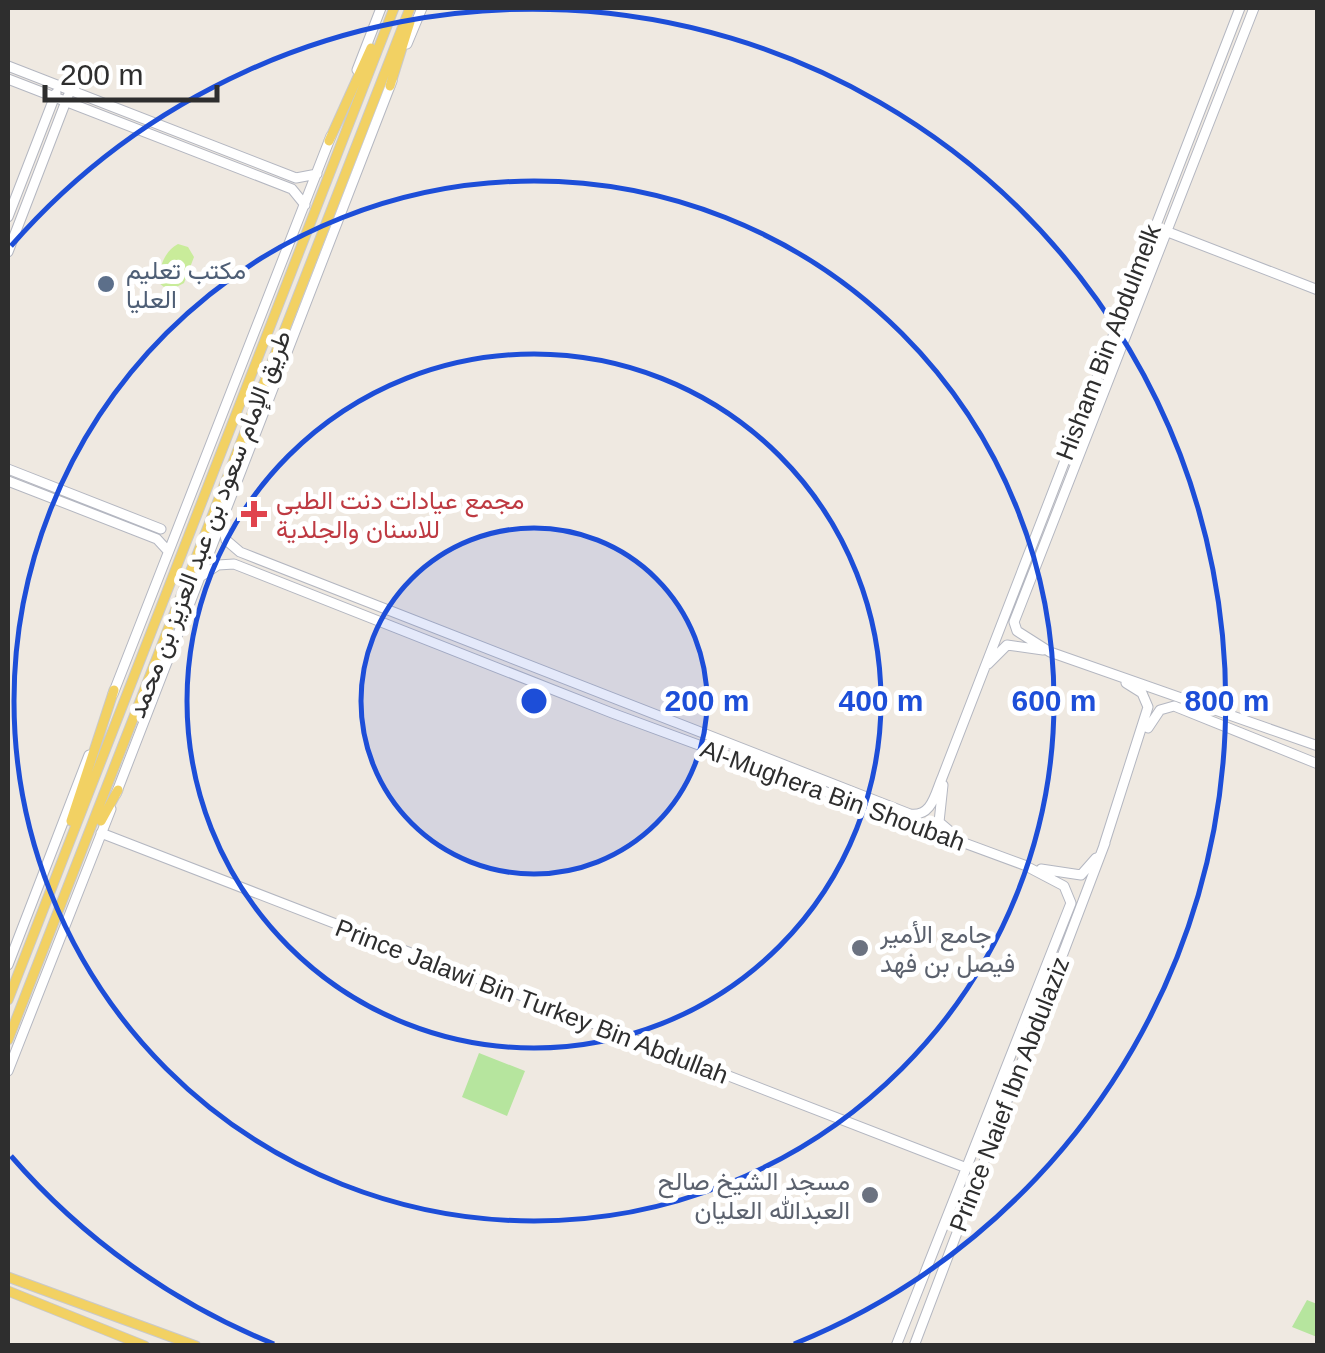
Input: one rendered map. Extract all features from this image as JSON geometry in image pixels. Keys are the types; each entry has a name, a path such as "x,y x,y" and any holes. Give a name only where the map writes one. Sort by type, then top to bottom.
{"main road":[{"name":"طريق الإمام سعود بن عبد العزيز بن محمد","path":"8,1000 394,8"},
{"path":"390,86 415,8"},
{"name":"طريق الإمام سعود بن عبد العزيز بن محمد","path":"8,1040 415,8"},
{"path":"330,141 372,47 383,34"},
{"path":"43,908 114,690"},
{"path":"74,872 118,790"},
{"path":"8,1276 196,1346"},
{"path":"8,1290 145,1346"}],"street":[{"path":"8,965 381,8"},
{"name":"Hisham Bin Abdulmelk","path":"929,810 1240,8"},
{"name":"Hisham Bin Abdulmelk","path":"1050,652 1018,631 1014,622 1254,8"},
{"path":"8,66 294,184 305,205"},
{"path":"8,79 294,184 317,174"},
{"path":"8,217 59,86"},
{"path":"8,1072 390,86"},
{"path":"8,252 70,90"},
{"path":"1168,232 1318,290"},
{"path":"8,470 159,534 168,552"},
{"path":"8,481 159,534 178,525"},
{"path":"200,576 218,565 234,564 230,556 240,552 226,540 222,520"},
{"name":"Al-Mughera Bin Shoubah","path":"240,552 910,814 929,810"},
{"name":"Al-Mughera Bin Shoubah","path":"234,564 612,713 1028,867 1064,886 1071,895"},
{"name":"Hisham Bin Abdulmelk","path":"978,677 1006,645 1050,652"},
{"path":"1050,652 1318,746"},
{"name":"Prince Naief Ibn Abdulaziz","path":"914,1346 1106,844 1141,740 1148,708 1142,693 1109,674"},
{"path":"1141,740 1156,714 1174,706 1318,764"},
{"path":"942,778 939,822 969,846"},
{"name":"Prince Jalawi Bin Turkey Bin Abdullah","path":"102,833 964,1167"},
{"name":"Prince Naief Ibn Abdulaziz","path":"1028,867 1081,876 1106,844"},
{"name":"Prince Naief Ibn Abdulaziz","path":"896,1346 1071,895"}],"green space":[{"path":"178,244 188,247 194,257 184,283 169,291 159,283 160,272 166,255"},
{"path":"479,1053 525,1071 507,1116 462,1097"},
{"path":"1307,1300 1317,1304 1317,1337 1292,1327"}],"place":[{"name":"مكتب تعليم العليا","path":"106,284"},
{"name":"مجمع عيادات دنت الطبي للاسنان والجلدية","path":"254,514"},
{"name":"جامع الأمير فيصل بن فهد","path":"860,948"},
{"name":"مسجد الشيخ صالح العبدالله العليان","path":"870,1195"}]}
